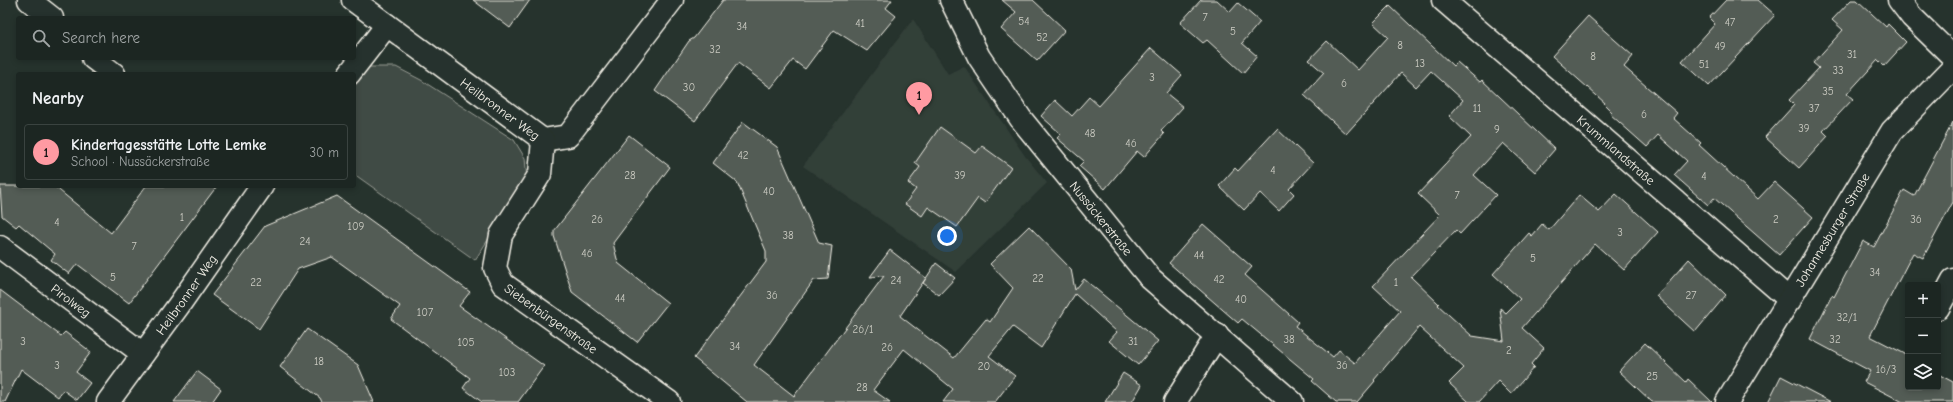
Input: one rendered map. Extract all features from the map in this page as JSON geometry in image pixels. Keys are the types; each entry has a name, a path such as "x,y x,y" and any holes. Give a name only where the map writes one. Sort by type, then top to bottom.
{"street":[{"path":"29,0 49,16"},
{"name":"Heilbronner Weg","path":"353,0 543,140 568,136 672,0"},
{"name":"Nussäckerstraße","path":"951,0 979,57 1021,119 1150,278 1292,402"},
{"name":"Krummlandstraße","path":"1443,0 1790,300"},
{"path":"1900,0 1912,17 1953,57"},
{"path":"351,72 387,26"},
{"path":"96,60 111,72"},
{"name":"Johannesburger Straße","path":"1727,402 1760,345 1790,300 1892,131 1953,68"},
{"name":"Siebenbürgenstraße","path":"543,140 540,174 501,234 495,268 503,284 669,402"},
{"name":"Heilbronner Weg","path":"108,402 261,188"},
{"name":"Pirolweg","path":"0,247 143,354"},
{"path":"1941,302 1953,280"},
{"path":"1174,402 1217,335"}],"shaded area":[{"path":"913,19 948,74 964,66 1025,156 1047,183 956,272 803,166"},
{"path":"361,67 396,67 421,80 514,140 525,158 527,179 475,260 356,175 356,74"}],"building":[{"path":"473,0 530,0 510,28"},
{"path":"723,0 892,0 886,8 896,16 867,51 834,30 805,69 793,60 771,88 738,63 695,121 655,91 689,41 694,38"},
{"path":"1002,0 1033,0 1065,30 1037,61 1001,29 1016,12"},
{"path":"1201,0 1217,0 1230,12 1238,3 1260,22 1242,43 1257,56 1243,73 1207,40 1203,43 1180,23"},
{"path":"1726,0 1758,0 1775,15 1709,86 1682,61 1715,24 1709,18"},
{"path":"1851,0 1857,0 1886,27 1888,24 1906,42 1884,66 1878,60 1847,94 1853,99 1823,131 1828,136 1799,168 1765,137 1794,105 1789,100 1819,68 1813,63 1843,30 1832,20"},
{"path":"1390,6 1453,66 1457,62 1480,82 1482,80 1555,149 1535,172 1503,143 1474,175 1496,195 1460,234 1456,230 1411,277 1439,304 1438,305 1472,336 1504,341 1500,308 1506,313 1520,299 1493,274 1529,233 1532,236 1542,224 1549,230 1579,195 1599,212 1616,194 1658,232 1624,270 1595,244 1522,328 1544,348 1531,364 1534,367 1511,394 1498,381 1479,402 1469,402 1449,383 1464,368 1419,327 1357,402 1336,402 1312,381 1314,379 1242,319 1238,323 1169,263 1203,224 1252,267 1245,275 1298,322 1295,326 1333,357 1339,350 1355,363 1400,311 1373,286 1440,215 1418,194 1471,137 1449,116 1463,100 1431,71 1416,87 1401,73 1346,134 1304,95 1324,73 1309,60 1327,41 1358,70 1388,37 1373,23"},
{"path":"1588,16 1633,56 1624,67 1677,113 1673,118 1701,143 1699,145 1758,199 1774,182 1813,217 1779,255 1714,198 1708,205 1674,175 1687,161 1658,135 1647,147 1610,114 1612,112 1604,104 1605,103 1552,56"},
{"path":"1151,48 1182,75 1166,93 1183,107 1161,131 1164,134 1144,157 1137,151 1105,189 1079,166 1084,161 1057,138 1061,134 1041,116 1055,100 1072,116 1089,97 1099,106"},
{"path":"743,122 777,147 819,243 832,246 828,279 814,280 754,365 794,396 884,276 870,277 890,250 926,278 900,316 954,358 986,319 990,322 1013,288 990,264 1029,226 1071,269 1075,290 1084,279 1158,341 1138,365 1109,341 1117,332 1075,294 1041,348 1013,327 989,356 1015,376 995,402 943,402 953,389 904,349 873,390 890,402 747,402 694,358 766,262 766,251 737,182 713,163"},
{"path":"1953,122 1953,202 1923,258 1913,253 1870,336 1905,354 1905,390 1941,390 1941,376 1953,382 1953,402 1903,402 1864,382 1870,371 1810,339 1832,295 1834,297 1863,241 1874,247 1904,190 1914,196"},
{"path":"940,127 976,153 982,146 1011,167 985,203 978,198 957,227 928,207 922,216 905,204 916,189 908,183 920,167 915,163"},
{"path":"1277,129 1313,163 1289,189 1294,194 1279,211 1260,193 1244,210 1219,186 1235,168 1238,171"},
{"path":"629,135 670,167 613,243 618,263 668,303 637,342 572,292 554,236 554,231"},
{"path":"0,186 16,186 16,188 56,188 111,233 145,188 215,188 129,303 77,264 69,274 51,260 55,254 19,224 16,227 2,216"},
{"path":"337,196 470,292 459,306 544,366 518,402 482,402 463,388 470,378 391,319 400,306 332,257 298,269 259,329 212,295 265,226"},
{"path":"1689,259 1726,295 1695,332 1656,296"},
{"path":"936,263 955,278 939,295 923,283"},
{"path":"0,290 61,336 65,332 91,352 76,372 90,383 77,400 63,390 58,397 21,369 5,402 0,402"},
{"path":"307,329 358,365 374,402 322,402 320,398 280,367"},
{"path":"1645,343 1686,382 1688,379 1712,402 1652,402 1619,371"},
{"path":"197,371 221,389 212,402 174,402"},
{"path":"1123,373 1142,385 1132,402 1105,402"},
{"path":"1781,376 1831,402 1768,402"}],"place":[{"name":"Kindertagesstätte Lotte Lemke","path":"919,115"}]}
